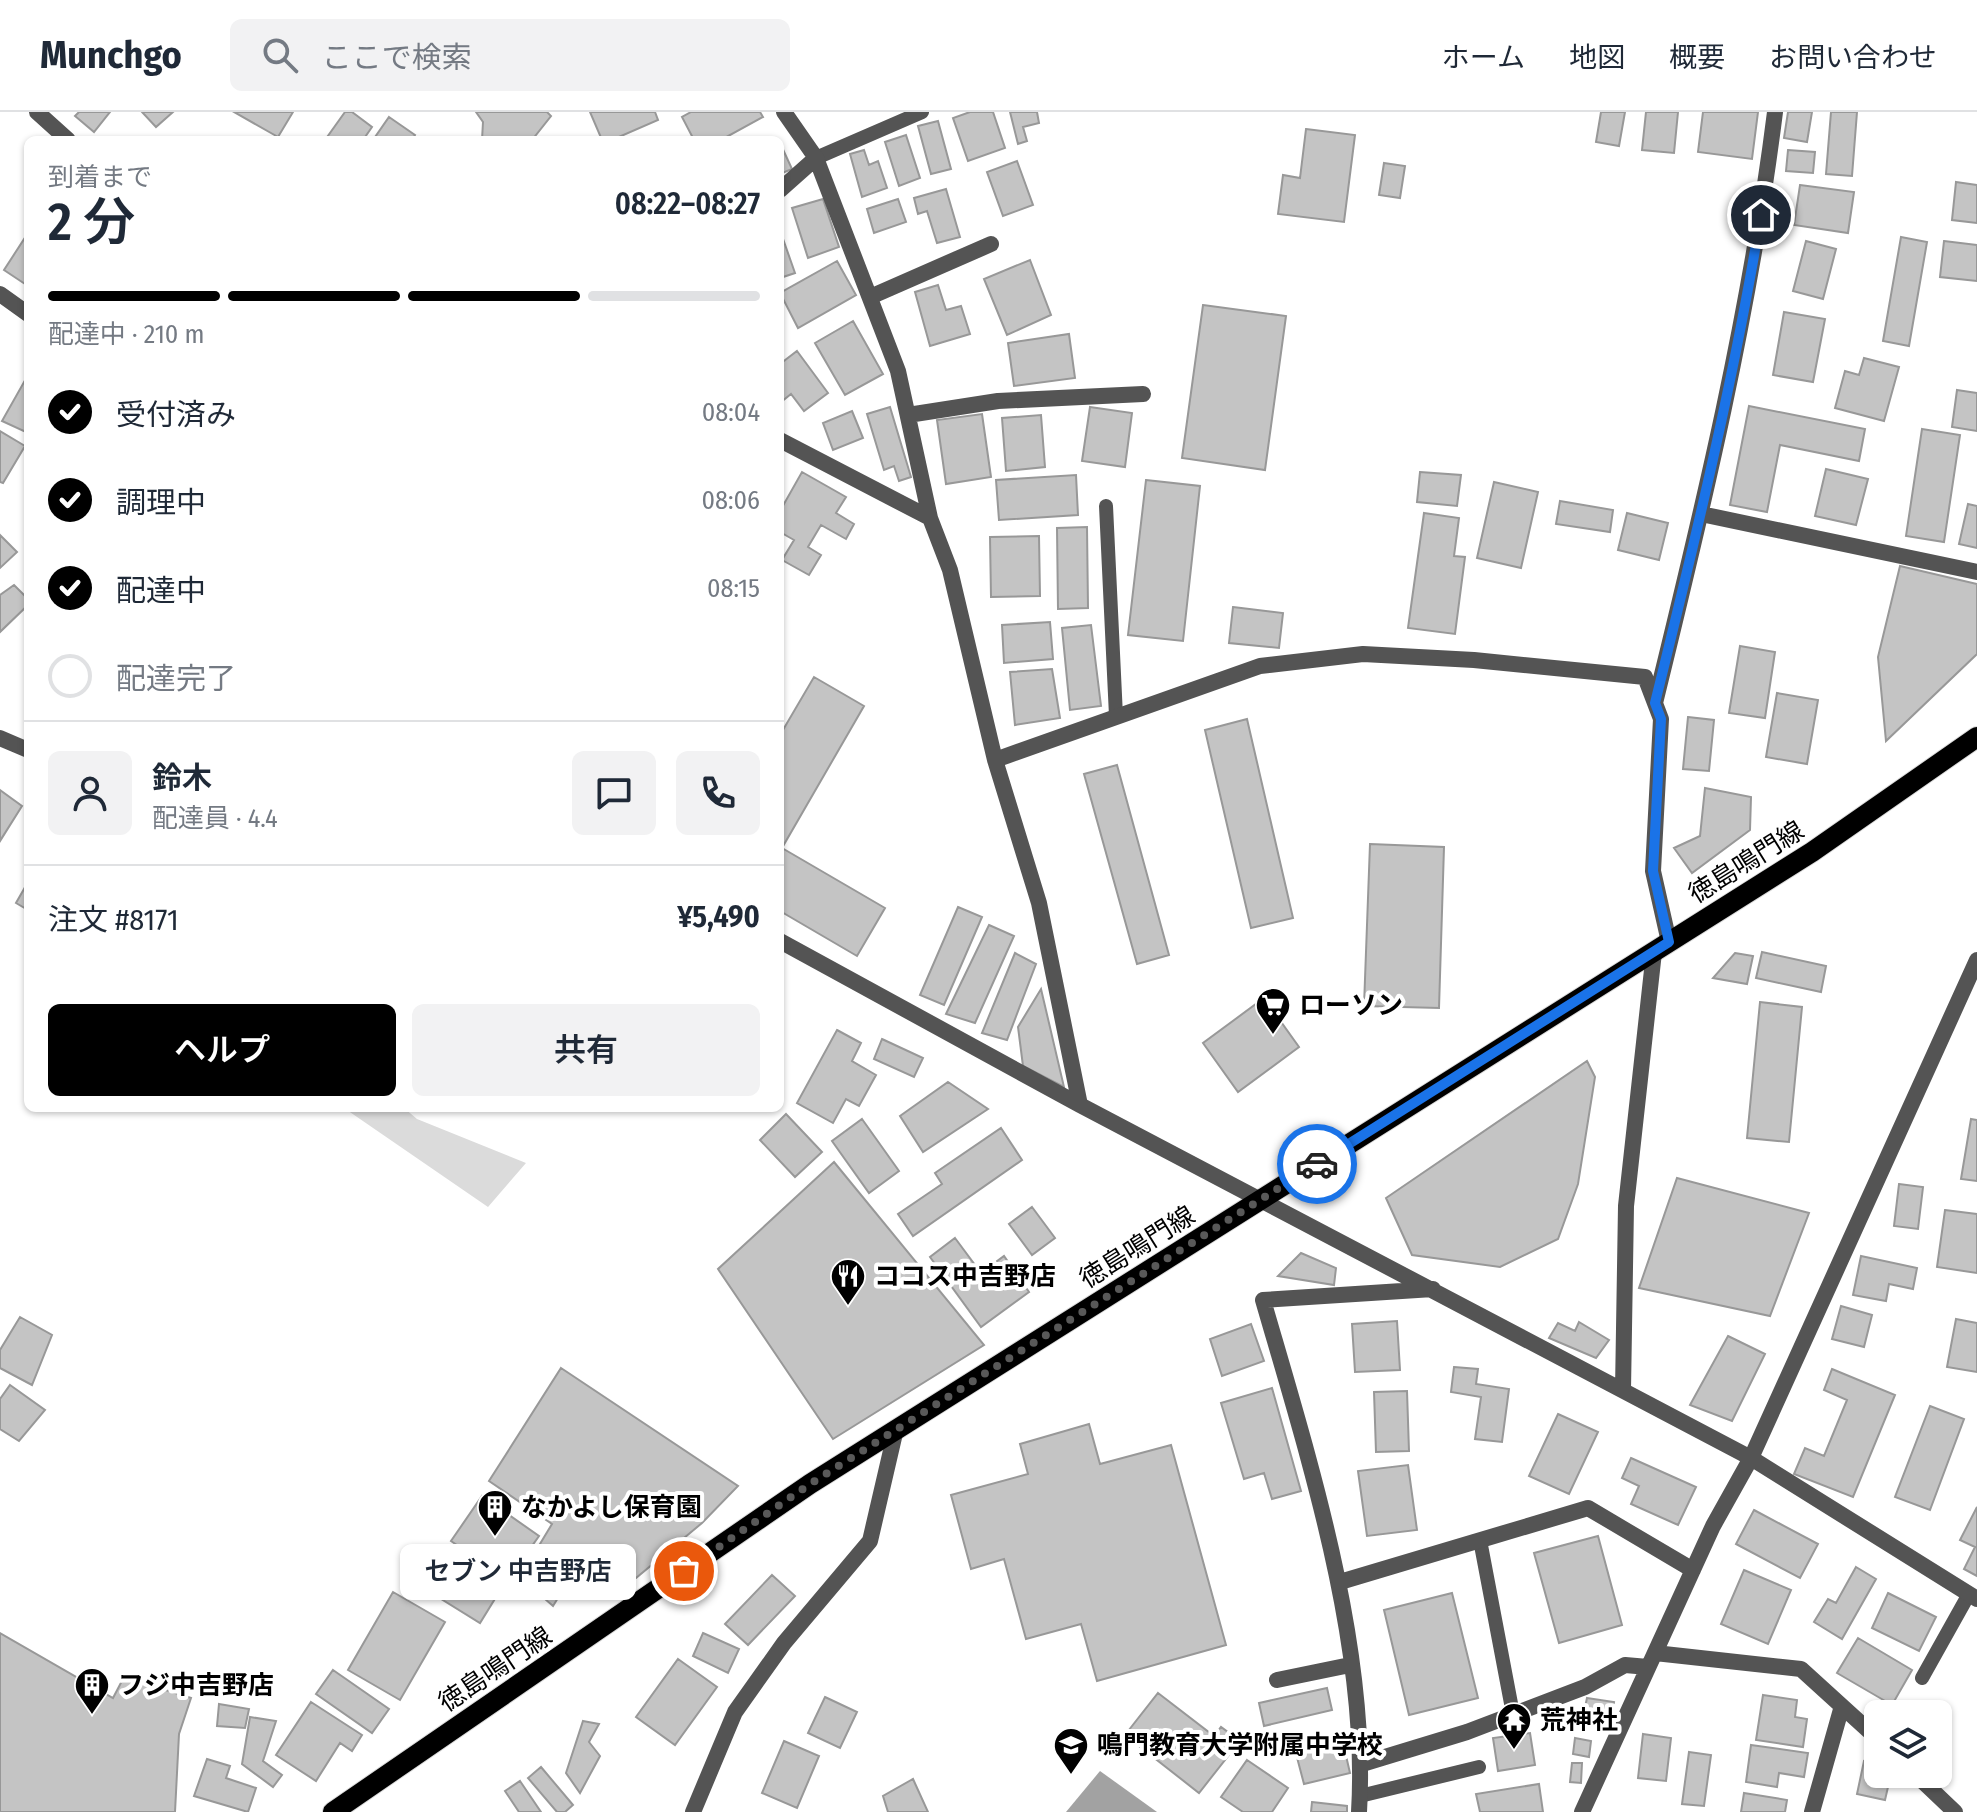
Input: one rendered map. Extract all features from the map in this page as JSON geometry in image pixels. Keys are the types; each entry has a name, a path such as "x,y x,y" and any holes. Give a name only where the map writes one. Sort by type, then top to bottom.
{"main road":[{"name":"徳島鳴門線","path":"333,1812 810,1484 1812,852 1977,737"}],"street":[{"path":"37,112 64,136"},
{"path":"784,112 816,158 898,371 930,518 950,570 995,760 1039,903 1080,1105"},
{"path":"1655,703 1701,514 1748,295 1775,112"},
{"path":"784,186 816,158"},
{"path":"870,297 991,244"},
{"path":"0,294 24,311"},
{"path":"908,415 998,401 1143,394"},
{"path":"784,442 930,518"},
{"path":"1701,514 1977,572"},
{"path":"995,760 1260,666 1363,654 1474,660 1645,677 1661,719 1653,871 1661,947 1626,1206 1623,1390"},
{"path":"0,738 24,748"},
{"path":"784,943 1080,1105 1751,1458 1973,1596"},
{"path":"1582,1812 1693,1570 1751,1458 1977,960"},
{"path":"1360,1804 1362,1764 1340,1582 1263,1300 1434,1289"},
{"path":"693,1812 735,1712 784,1643 870,1541 896,1429"},
{"path":"1340,1582 1588,1508 1693,1570"},
{"path":"1362,1764 1585,1687 1625,1665 1652,1660 1801,1669 1864,1726"},
{"path":"1277,1680 1350,1665"},
{"path":"1812,1812 1842,1706"},
{"path":"1930,1788 1955,1812"}],"lane":[{"path":"816,158 922,112"},
{"path":"1106,506 1116,716"},
{"path":"1480,1540 1513,1714"},
{"path":"1922,1678 1973,1596"},
{"path":"1360,1804 1479,1767"}],"shaded area":[{"path":"350,1112 409,1112 417,1119 526,1163 488,1207"},
{"path":"1100,1771 1157,1812 1066,1812"}],"building":[{"path":"79,112 110,112 94,132 75,116"},
{"path":"142,112 173,112 156,127"},
{"path":"234,112 293,112 276,136"},
{"path":"345,112 352,112 372,127 366,136 328,136"},
{"path":"476,112 547,112 551,116 535,136 482,136 483,122"},
{"path":"590,112 655,112 658,120 621,136 600,136"},
{"path":"691,112 760,112 763,117 728,136 692,136 682,117"},
{"path":"970,112 993,112 1005,148 968,161 953,118"},
{"path":"1010,112 1037,112 1039,123 1023,127 1027,141 1018,144"},
{"path":"1601,112 1625,112 1619,146 1596,142"},
{"path":"1646,112 1678,112 1674,153 1642,150"},
{"path":"1703,112 1758,112 1752,159 1698,152"},
{"path":"1788,112 1812,112 1807,142 1784,138"},
{"path":"1831,112 1857,112 1852,176 1826,174"},
{"path":"389,117 415,135 414,136 376,136"},
{"path":"938,121 951,169 931,174 918,126"},
{"path":"1306,129 1355,135 1344,222 1278,214 1283,175 1300,178"},
{"path":"906,135 920,178 899,186 885,142"},
{"path":"864,150 869,165 878,161 887,188 862,197 850,154"},
{"path":"1788,150 1815,152 1813,173 1786,171"},
{"path":"784,152 792,169 784,172"},
{"path":"1017,161 1033,205 1003,216 987,172"},
{"path":"1384,163 1405,166 1400,198 1379,195"},
{"path":"1956,182 1977,185 1977,223 1952,220"},
{"path":"1800,185 1854,192 1848,233 1794,225"},
{"path":"946,189 960,237 937,243 927,211 918,214 914,198"},
{"path":"823,199 839,247 808,258 792,208"},
{"path":"898,199 906,222 874,233 867,209"},
{"path":"1901,237 1927,242 1909,346 1883,341"},
{"path":"24,239 24,283 4,270"},
{"path":"1806,241 1836,249 1823,299 1793,291"},
{"path":"1944,241 1977,245 1977,281 1940,277"},
{"path":"784,242 795,273 784,277"},
{"path":"1030,260 1051,315 1007,335 984,279"},
{"path":"837,261 856,295 798,328 784,301 784,291"},
{"path":"938,285 946,310 961,306 970,334 930,346 915,292"},
{"path":"1203,305 1286,316 1265,470 1182,458"},
{"path":"1784,312 1825,319 1813,382 1773,375"},
{"path":"853,321 883,374 845,395 815,343"},
{"path":"1069,334 1075,378 1014,386 1008,343"},
{"path":"797,351 828,393 804,411 791,394 784,400 784,361"},
{"path":"1864,358 1899,367 1884,421 1835,408 1845,371 1859,375"},
{"path":"24,382 24,431 2,421"},
{"path":"1957,390 1977,393 1977,431 1952,427"},
{"path":"1749,406 1865,429 1859,461 1780,445 1767,512 1730,505"},
{"path":"890,407 911,477 899,481 894,466 884,470 867,414"},
{"path":"1090,407 1132,413 1125,467 1082,461"},
{"path":"852,411 863,438 833,450 823,423"},
{"path":"982,414 991,477 946,484 937,420"},
{"path":"1041,415 1045,467 1006,471 1002,418"},
{"path":"1922,429 1960,435 1944,542 1906,536"},
{"path":"0,431 24,448 3,483 0,482"},
{"path":"1826,469 1868,479 1856,525 1815,516"},
{"path":"802,472 846,497 836,513 854,524 846,539 821,525 808,547 821,555 809,575 784,561 794,540 784,534 784,504"},
{"path":"1420,472 1461,475 1457,506 1417,502"},
{"path":"1076,475 1078,515 999,520 996,480"},
{"path":"1146,480 1200,486 1183,641 1128,635"},
{"path":"1494,482 1538,492 1521,568 1477,558"},
{"path":"1560,501 1613,510 1610,532 1556,524"},
{"path":"1968,504 1977,506 1977,548 1959,544"},
{"path":"1424,513 1459,518 1454,556 1465,557 1455,634 1408,628"},
{"path":"1627,513 1668,523 1659,560 1618,550"},
{"path":"1087,527 1088,608 1058,609 1057,528"},
{"path":"0,535 17,552 0,568"},
{"path":"1039,536 1040,596 991,597 990,537"},
{"path":"1900,566 1977,584 1977,654 1886,741 1878,657"},
{"path":"14,585 24,595 24,609 0,632 0,595"},
{"path":"1233,607 1283,613 1279,648 1229,643"},
{"path":"1050,622 1053,659 1004,663 1002,625"},
{"path":"1091,625 1101,706 1070,710 1062,628"},
{"path":"1740,646 1775,652 1765,718 1729,713"},
{"path":"1052,669 1060,718 1015,725 1010,672"},
{"path":"814,677 864,706 784,845 784,728"},
{"path":"1777,693 1818,700 1807,764 1766,757"},
{"path":"1688,717 1714,720 1709,771 1683,769"},
{"path":"1247,719 1293,918 1251,928 1205,730"},
{"path":"1117,765 1169,955 1137,964 1084,774"},
{"path":"1705,788 1751,797 1750,830 1692,873 1674,848 1700,836"},
{"path":"0,790 22,806 0,841"},
{"path":"1370,844 1444,847 1439,1008 1364,1006"},
{"path":"784,849 885,908 857,956 784,913"},
{"path":"24,889 24,908 16,903"},
{"path":"958,907 982,917 944,1005 920,995"},
{"path":"989,925 1014,936 975,1023 946,1014"},
{"path":"1762,952 1826,966 1821,992 1756,978"},
{"path":"1015,953 1036,964 1007,1040 982,1033"},
{"path":"1735,953 1753,956 1747,984 1713,978"},
{"path":"1041,989 1064,1087 1023,1066 1018,1027"},
{"path":"1264,998 1299,1047 1238,1092 1203,1043"},
{"path":"1760,1002 1802,1007 1789,1142 1747,1138"},
{"path":"837,1030 861,1043 852,1061 876,1075 859,1106 846,1099 833,1123 797,1103"},
{"path":"882,1039 923,1058 914,1077 874,1059"},
{"path":"1587,1061 1595,1077 1578,1184 1558,1239 1500,1267 1412,1255 1386,1198"},
{"path":"948,1082 988,1109 923,1152 900,1116"},
{"path":"786,1114 822,1152 795,1177 760,1140"},
{"path":"862,1119 899,1171 869,1193 832,1141"},
{"path":"1971,1119 1977,1120 1977,1181 1961,1179"},
{"path":"1001,1128 1022,1160 913,1236 898,1214 942,1184 935,1173"},
{"name":"ココス中吉野店","path":"834,1162 984,1345 833,1439 718,1269"},
{"path":"1677,1178 1809,1213 1770,1316 1639,1288"},
{"path":"1899,1184 1923,1187 1918,1229 1894,1226"},
{"path":"1032,1207 1055,1238 1032,1255 1009,1224"},
{"path":"1945,1210 1977,1214 1977,1273 1937,1267"},
{"path":"955,1238 981,1273 1004,1256 1029,1292 981,1327 930,1257"},
{"path":"1301,1253 1336,1268 1334,1285 1278,1276"},
{"path":"1861,1256 1917,1268 1913,1289 1889,1284 1886,1301 1853,1295"},
{"path":"1841,1306 1872,1315 1864,1347 1832,1339"},
{"path":"20,1317 52,1335 32,1385 0,1368 0,1350"},
{"path":"1956,1319 1977,1323 1977,1372 1947,1367"},
{"path":"1397,1321 1400,1370 1355,1372 1352,1324"},
{"path":"1579,1322 1609,1340 1596,1358 1549,1338 1558,1323 1575,1331"},
{"path":"1251,1324 1264,1361 1222,1376 1210,1339"},
{"path":"1728,1336 1765,1354 1732,1421 1690,1405"},
{"path":"1454,1367 1478,1369 1476,1384 1509,1389 1502,1442 1475,1439 1481,1397 1451,1392"},
{"path":"561,1368 738,1486 702,1523 636,1578 602,1584 579,1564 553,1606 520,1577 552,1524 489,1481"},
{"path":"1832,1369 1895,1395 1853,1497 1794,1474 1805,1448 1824,1456 1847,1400 1824,1390"},
{"path":"10,1385 45,1410 19,1441 0,1429 0,1399"},
{"path":"1272,1388 1301,1491 1272,1499 1264,1473 1244,1479 1221,1403"},
{"path":"1407,1391 1409,1451 1376,1452 1374,1392"},
{"path":"1930,1406 1964,1419 1930,1510 1895,1497"},
{"path":"1558,1414 1598,1432 1569,1494 1529,1476"},
{"path":"1089,1424 1100,1464 1171,1445 1226,1645 1097,1681 1081,1624 1026,1639 1004,1559 971,1569 951,1495 1028,1474 1020,1444"},
{"path":"1631,1458 1696,1487 1678,1525 1631,1504 1639,1486 1622,1478"},
{"path":"1408,1465 1417,1530 1367,1536 1358,1471"},
{"name":"なかよし保育園","path":"482,1496 539,1536 508,1580 451,1541"},
{"path":"1977,1507 1977,1576 1964,1569 1975,1547 1960,1540"},
{"path":"1754,1510 1818,1544 1800,1578 1736,1544"},
{"path":"1598,1536 1622,1625 1559,1643 1534,1553"},
{"path":"439,1550 501,1589 480,1623 417,1584"},
{"path":"1856,1567 1876,1579 1842,1639 1814,1622 1828,1599 1836,1603"},
{"path":"1744,1570 1791,1590 1768,1644 1721,1624"},
{"path":"772,1575 795,1596 748,1645 725,1624"},
{"path":"393,1592 445,1622 400,1700 348,1670"},
{"path":"1452,1593 1478,1698 1409,1715 1384,1610"},
{"path":"1888,1593 1936,1617 1919,1651 1872,1628"},
{"name":"フジ中吉野店","path":"0,1633 113,1698 124,1677 191,1698 179,1734 175,1812 0,1812"},
{"path":"703,1633 739,1649 728,1673 693,1656"},
{"path":"1858,1638 1912,1670 1895,1700 1883,1700 1837,1673"},
{"path":"678,1659 717,1687 675,1745 636,1717"},
{"path":"333,1670 389,1709 372,1733 316,1694"},
{"path":"1327,1688 1332,1710 1264,1726 1259,1703"},
{"path":"1158,1693 1214,1736 1221,1727 1240,1741 1199,1793 1125,1735"},
{"path":"1763,1695 1797,1700 1795,1717 1807,1719 1803,1747 1756,1740"},
{"path":"825,1697 857,1712 840,1748 808,1733"},
{"path":"1587,1698 1614,1702 1612,1713 1602,1711 1600,1724 1582,1721"},
{"path":"311,1702 362,1735 352,1751 340,1743 316,1781 276,1755"},
{"path":"219,1704 249,1709 245,1728 217,1726"},
{"path":"250,1717 276,1721 263,1761 282,1775 273,1787 242,1764"},
{"path":"583,1721 599,1724 589,1742 600,1756 580,1793 566,1773"},
{"name":"荒神社","path":"1530,1733 1535,1765 1498,1771 1493,1738"},
{"path":"1341,1734 1350,1773 1304,1784 1294,1746"},
{"path":"1643,1734 1671,1738 1666,1781 1638,1778"},
{"path":"1575,1738 1591,1741 1589,1757 1573,1754"},
{"path":"784,1741 819,1756 797,1808 762,1793"},
{"path":"1751,1745 1808,1753 1804,1777 1779,1773 1777,1787 1746,1782"},
{"path":"1689,1752 1711,1755 1704,1806 1682,1804"},
{"path":"207,1759 230,1766 226,1778 256,1788 248,1812 194,1796"},
{"path":"1247,1760 1288,1788 1272,1812 1243,1812 1221,1797"},
{"path":"1864,1761 1864,1788 1888,1788 1885,1800 1857,1794"},
{"path":"1572,1763 1582,1763 1581,1783 1570,1782"},
{"path":"541,1767 573,1805 565,1812 557,1812 528,1778"},
{"path":"913,1779 928,1812 888,1812 883,1796"},
{"path":"520,1781 541,1812 519,1812 505,1791"},
{"path":"1539,1784 1543,1812 1480,1812 1476,1794"},
{"path":"1744,1793 1787,1800 1785,1812 1741,1812"},
{"path":"1312,1802 1347,1806 1347,1812 1311,1812"}],"way so far":[{"path":"684,1571 810,1484 1317,1164"}],"place":[{"name":"ローソン","path":"1273,1036"},
{"name":"ココス中吉野店","path":"848,1307"},
{"name":"なかよし保育園","path":"495,1538"},
{"name":"セブン 中吉野店","path":"684,1571"},
{"name":"フジ中吉野店","path":"92,1716"},
{"name":"荒神社","path":"1514,1751"},
{"name":"鳴門教育大学附属中学校","path":"1071,1776"}],"route":[{"path":"1317,1164 1669,942 1653,871 1661,719 1655,703 1708,482 1748,295 1761,215"}]}
